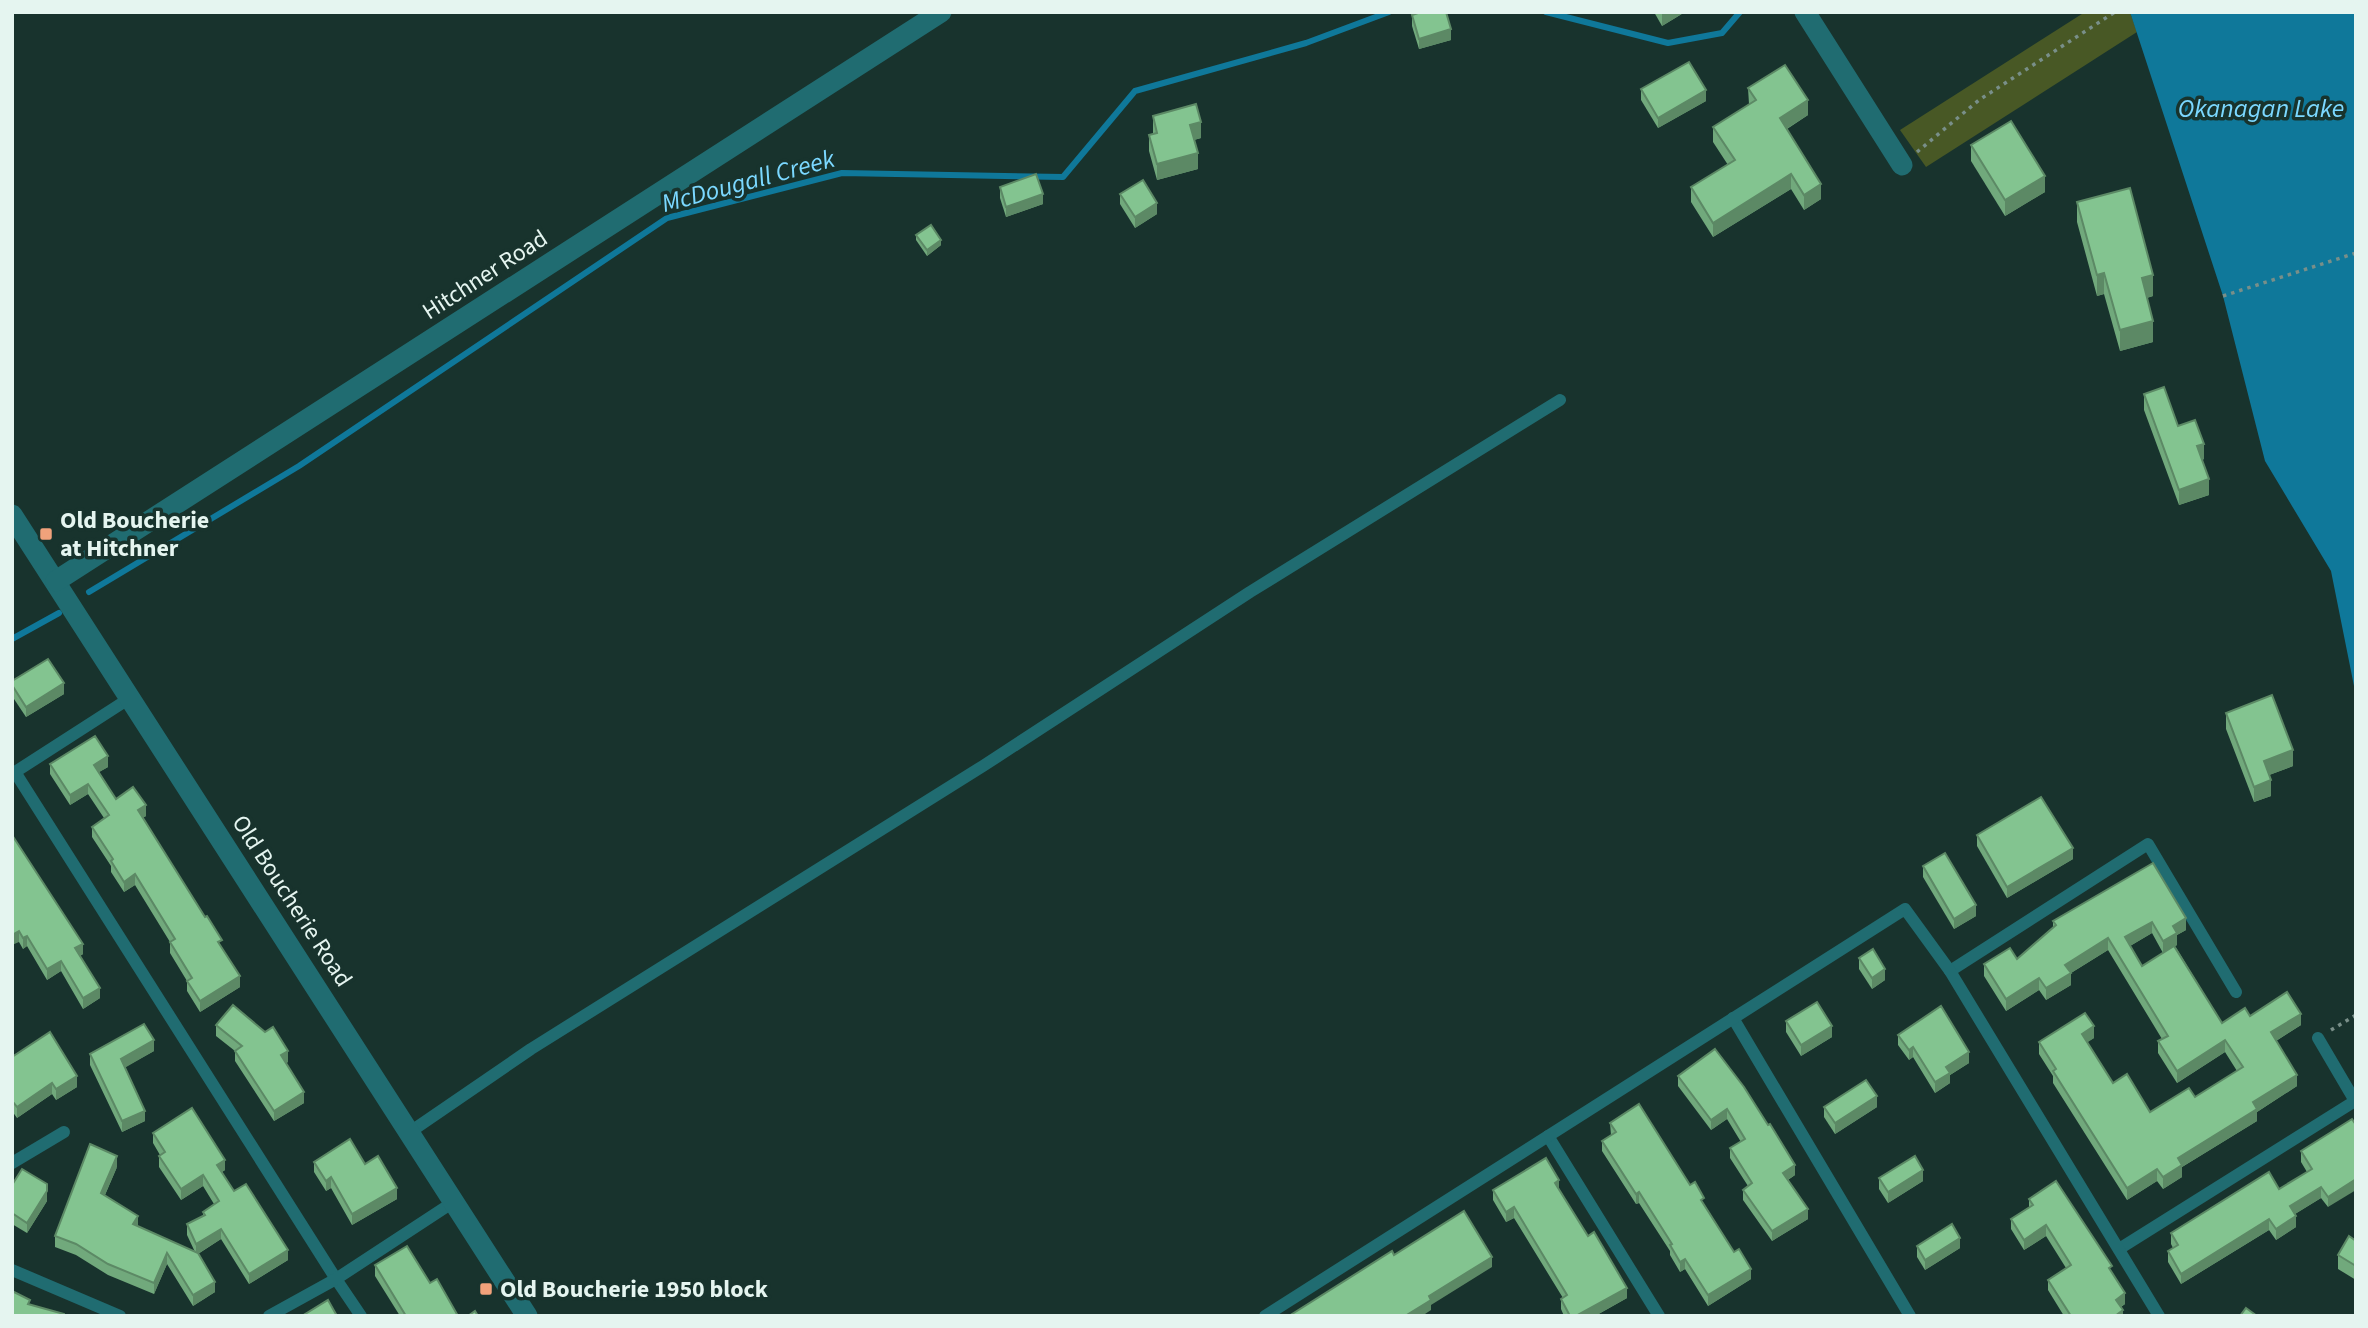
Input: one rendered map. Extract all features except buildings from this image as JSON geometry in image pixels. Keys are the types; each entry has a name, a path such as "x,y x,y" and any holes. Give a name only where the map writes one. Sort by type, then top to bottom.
{"street":[{"name":"Hitchner Road","path":"56,581 941,12"},
{"path":"1805,12 1902,165"},
{"name":"Old Boucherie Road","path":"12,515 527,1316"}],"lane":[{"path":"410,1132 531,1049 971,773 1250,592 1560,400"},
{"path":"130,698 14,773 361,1316"},
{"path":"1950,971 2148,844 2236,992"},
{"path":"1265,1316 1905,909 1950,971 2159,1316"},
{"path":"1733,1018 1910,1316"},
{"path":"2119,1249 2355,1101 2318,1038"},
{"path":"12,1163 64,1132"},
{"path":"1548,1136 1659,1316"},
{"path":"269,1316 336,1279 454,1201"},
{"path":"12,1270 120,1316"}],"path":[{"path":"1902,165 1979,100 2115,12"},
{"path":"2223,296 2356,253"},
{"path":"2318,1038 2356,1015"}],"green space":[{"path":"2085,12 2130,12 2137,32 1926,167 1900,130"}],"water":[{"name":"Okanagan Lake","path":"2130,12 2356,12 2356,696 2331,571 2265,461 2223,296"}],"waterway":[{"name":"McDougall Creek","path":"89,592 299,466 667,218 842,173 1063,177 1135,91 1306,43 1389,12"},
{"name":"McDougall Creek","path":"1546,12 1668,43 1722,33 1740,12"},
{"name":"McDougall Creek","path":"12,639 59,613"}],"place":[{"name":"Old Boucherie at Hitchner","path":"46,534"},
{"name":"Old Boucherie 1950 block","path":"486,1289"}]}
